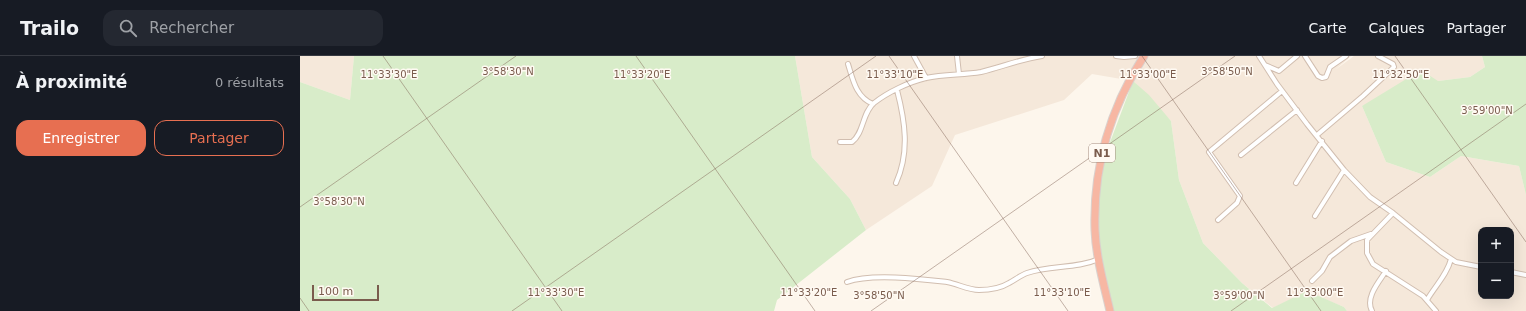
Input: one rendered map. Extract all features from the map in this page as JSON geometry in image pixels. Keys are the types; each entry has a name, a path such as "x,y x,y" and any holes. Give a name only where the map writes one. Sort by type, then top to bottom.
{"highway":[{"name":"N1","path":"1110,311 1099,259 1095,230 1096,199 1102,150 1115,111 1144,56"}],"street":[{"path":"914,56 926,78"},
{"path":"957,56 959,74"},
{"path":"840,142 852,142 856,139 863,119 873,104 897,90 926,78 980,72 1017,61 1042,56"},
{"path":"1116,56 1124,58 1135,56"},
{"path":"1259,56 1282,91 1322,140 1344,170 1370,197 1393,213 1436,249 1451,259 1456,262 1478,267"},
{"path":"1265,65 1279,70 1297,56"},
{"path":"1305,56 1318,76 1322,78 1326,77 1330,67 1346,56"},
{"path":"1317,134 1363,96 1394,67 1393,64 1378,56"},
{"path":"848,64 860,96 864,100 873,104"},
{"path":"896,183 903,166 904,148 904,119 897,90"},
{"path":"1218,220 1237,203 1240,196 1209,152 1282,91"},
{"path":"1242,155 1297,110"},
{"path":"1296,183 1322,140"},
{"path":"1314,216 1344,170"},
{"path":"1393,213 1367,240 1367,253 1373,264 1408,285 1427,300 1436,311"},
{"path":"1312,281 1322,271 1330,257 1352,241 1372,234"},
{"path":"847,282 863,277 877,277 947,282 972,289 985,290 1006,285 1024,274 1033,271 1086,264 1099,259"},
{"path":"1427,300 1436,284 1448,270 1451,259"},
{"path":"1372,311 1370,299 1386,272"},
{"path":"1514,273 1526,275"}],"shaded area":[{"path":"300,56 354,56 350,100 300,82"},
{"path":"795,56 1351,56 1335,70 1354,56 1482,56 1485,67 1470,77 1438,81 1362,106 1386,162 1430,177 1461,156 1519,166 1526,195 1526,311 1347,311 1344,307 1307,292 1273,308 1242,283 1203,243 1179,180 1171,121 1133,81 1092,74 1064,100 955,135 932,186 866,230 850,199 812,157"}],"green space":[{"path":"354,56 795,56 812,157 850,199 866,230 777,300 774,311 300,311 300,82 350,100"},
{"path":"1482,56 1526,56 1526,195 1519,166 1461,156 1430,177 1386,162 1362,106 1421,70 1438,81 1470,77 1485,67"},
{"path":"1133,81 1149,95 1171,121 1179,180 1203,243 1242,283 1272,308 1307,291 1344,307 1347,311 1109,311 1096,238 1098,201 1103,161"}]}
